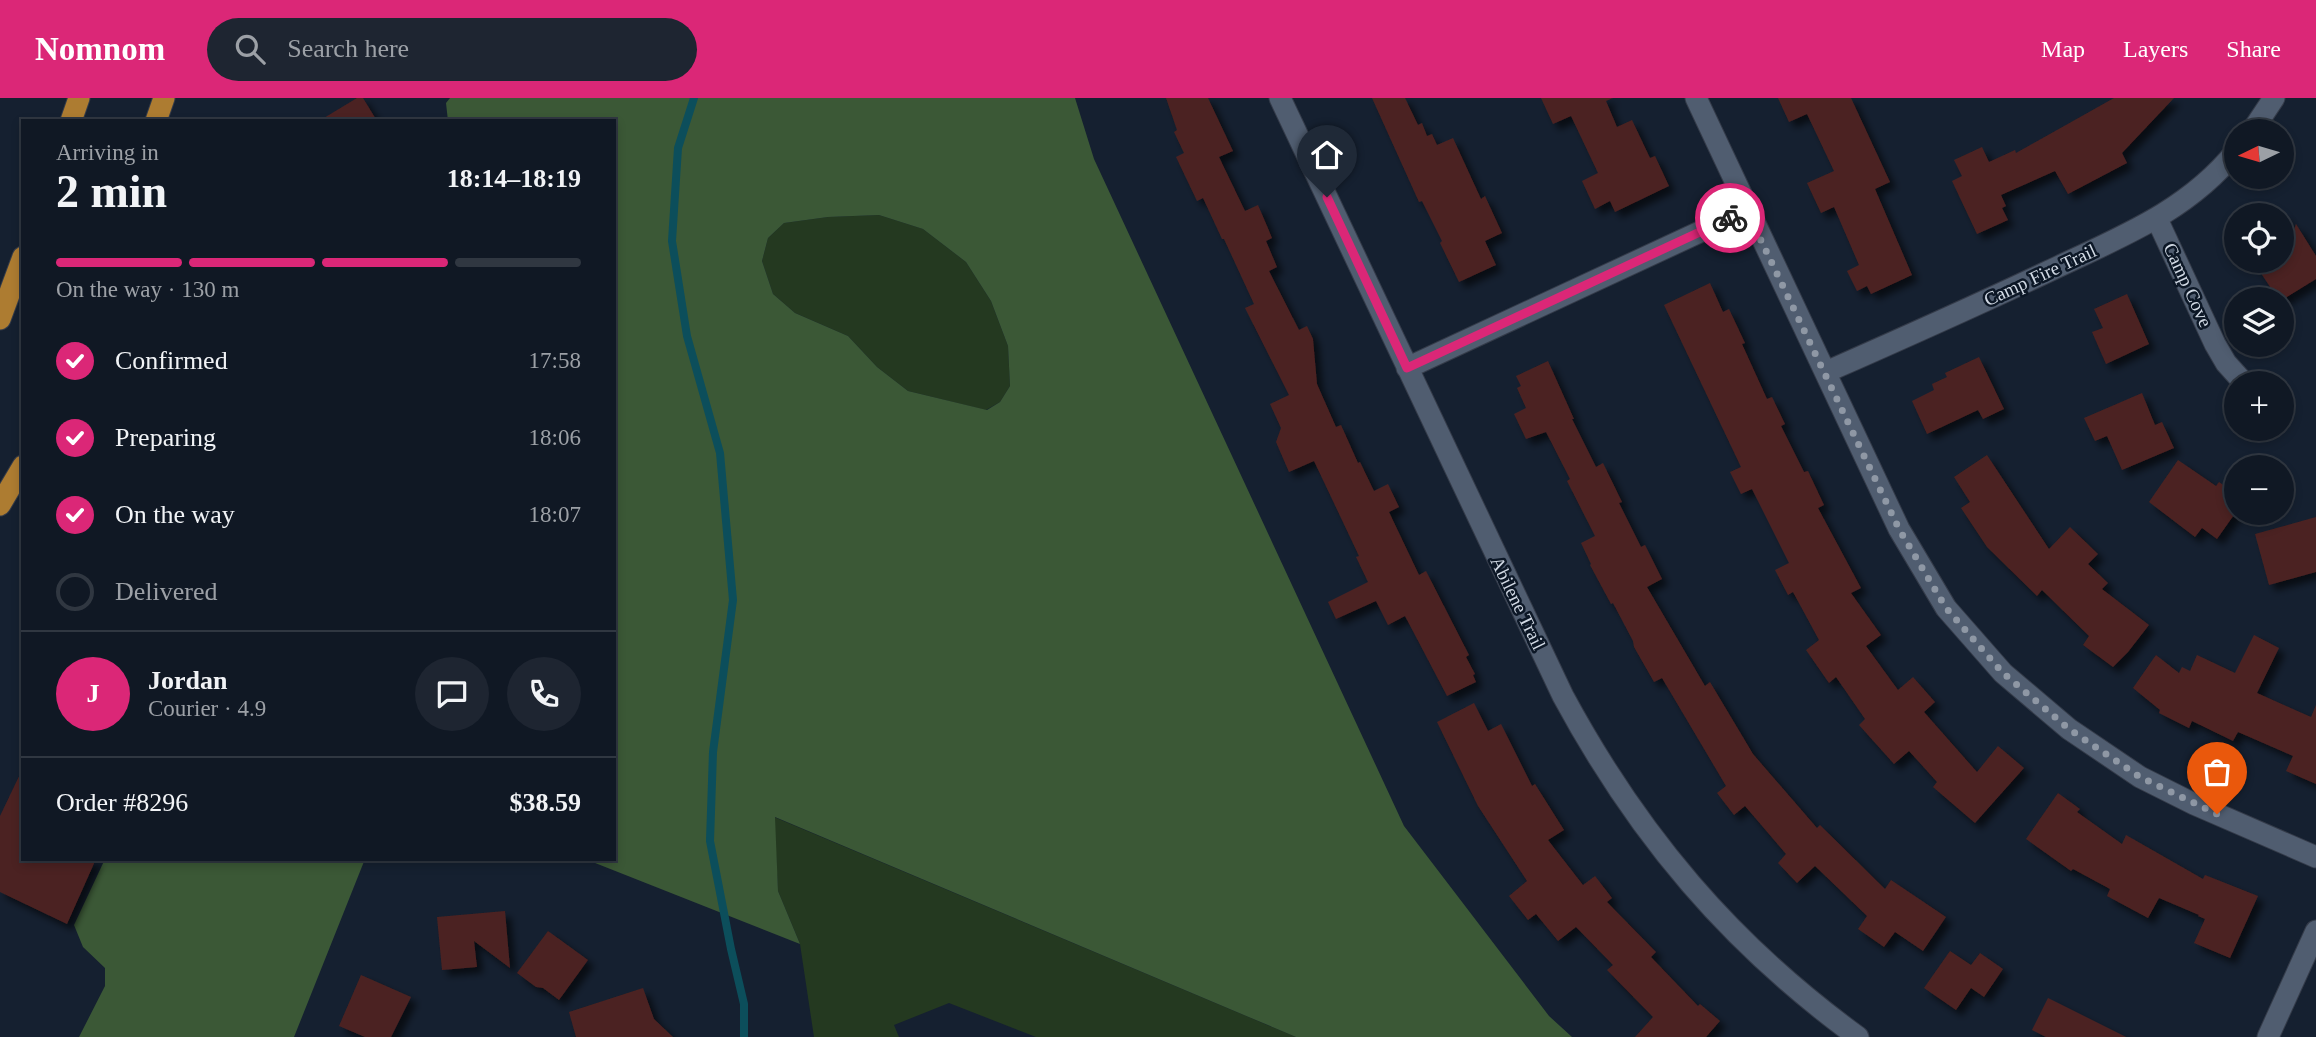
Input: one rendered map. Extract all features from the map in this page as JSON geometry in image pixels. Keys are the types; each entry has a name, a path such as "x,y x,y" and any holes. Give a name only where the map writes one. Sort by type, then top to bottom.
{"main road":[{"path":"72,119 79,98"},
{"path":"157,119 164,98"},
{"path":"0,319 21,262"},
{"path":"0,505 21,469"}],"street":[{"name":"Abilene Trail","path":"1280,98 1563,696 1613,783 1676,868 1743,940 1818,1008 1858,1037"},
{"path":"1696,98 1747,211 1905,540 1946,608 2003,673 2069,729 2140,777 2194,804 2316,857"},
{"path":"2260,119 2274,98"},
{"name":"Camp Fire Trail","path":"1826,372 1983,302 2157,219 2207,183 2224,164"},
{"path":"1407,368 1747,211"},
{"name":"Camp Cove","path":"2157,219 2215,344 2233,371"},
{"path":"2268,1037 2316,931"}],"green space":[{"path":"450,98 1075,98 1094,159 1404,826 1549,1016 1572,1037 1296,1037 775,817 778,891 800,944 590,861 616,861 616,119 448,119 446,103","holes":["879,215 923,229 966,262 991,301 1008,346 1010,386 1000,402 987,410 908,391 877,367 848,336 795,313 773,294 762,261 768,238 784,223 828,217"]},
{"path":"879,215 923,229 966,262 991,301 1008,346 1010,386 1000,402 986,410 908,391 877,367 848,336 795,313 773,294 762,261 768,238 784,223 828,217"},
{"path":"774,817 1296,1037 1036,1037 949,1003 894,1025 899,1037 814,1037 800,944 778,891"},
{"path":"104,861 364,861 294,1037 79,1037 105,986 105,968 83,947 74,925"}],"building":[{"path":"357,98 363,98 376,119 322,119"},
{"path":"1166,98 1208,98 1233,151 1219,157 1245,211 1258,205 1272,238 1266,241 1277,267 1269,271 1299,330 1307,326 1313,339 1317,384 1336,427 1341,425 1374,491 1388,484 1399,507 1389,512 1419,575 1426,571 1469,655 1466,657 1476,682 1447,696 1405,616 1388,625 1376,601 1336,619 1328,602 1368,582 1356,557 1359,556 1314,461 1289,472 1276,442 1281,428 1270,404 1289,395 1245,308 1254,304 1224,239 1203,198 1197,201 1176,157 1184,153 1174,132 1177,130"},
{"path":"1372,98 1405,98 1418,125 1422,123 1427,136 1432,134 1437,145 1453,138 1481,199 1485,196 1502,233 1485,241 1496,265 1459,282 1440,243 1442,241 1422,201 1419,202"},
{"path":"1541,98 1613,98 1606,101 1617,127 1632,120 1650,158 1655,156 1669,186 1615,212 1610,201 1595,209 1582,181 1598,173 1571,116 1553,124"},
{"path":"1778,98 1851,98 1890,182 1875,189 1912,275 1871,294 1867,286 1857,291 1847,271 1859,265 1834,207 1821,213 1807,183 1834,171 1807,114 1789,122"},
{"path":"2114,98 2174,98 2122,153 2127,163 2068,194 2055,171 2001,195 2006,206 2002,208 2008,220 1977,234 1952,181 1962,176 1954,160 1982,147 1989,162 2015,150 2016,153"},
{"path":"2296,224 2316,256 2316,279 2294,293 2294,287 2270,287 2261,273 2294,273"},
{"path":"1710,283 1723,312 1729,309 1767,399 1772,397 1785,424 1781,426 1804,472 1808,471 1824,505 1818,508 1861,588 1851,593 1881,635 1866,646 1898,690 1913,677 1935,702 1924,712 1977,772 1998,746 2024,768 1975,823 1933,787 1937,782 1909,751 1894,764 1859,725 1865,719 1836,677 1829,683 1806,650 1819,640 1793,592 1788,595 1775,570 1789,563 1752,489 1741,494 1730,472 1741,467 1664,305"},
{"path":"2127,294 2149,344 2106,364 2092,332 2103,328 2094,309"},
{"path":"1979,357 2004,409 1983,419 1978,410 1927,434 1912,401 1934,390 1932,384 1947,377 1945,373"},
{"path":"1548,361 1596,467 1603,463 1641,547 1645,545 1662,579 1647,587 1705,686 1710,682 1753,754 1817,828 1820,825 1885,889 1891,880 1946,917 1923,951 1895,932 1884,947 1858,929 1867,916 1815,866 1797,883 1778,863 1786,854 1745,806 1734,815 1717,793 1726,786 1662,678 1654,682 1590,565 1581,543 1595,536 1546,432 1526,439 1514,414 1526,408 1517,388 1521,386 1516,376"},
{"path":"2142,393 2155,425 2162,422 2174,448 2122,470 2107,436 2095,441 2084,418"},
{"path":"1987,455 2049,549 2070,527 2098,554 2088,564 2108,583 2102,589 2149,625 2113,667 2083,645 2089,636 2042,590 2037,596 1987,547 1961,508 1970,502 1954,477"},
{"path":"2178,460 2216,486 2219,482 2224,486 2224,525 2227,525 2217,539 2202,528 2195,537 2149,502"},
{"path":"2316,517 2316,572 2269,585 2255,534"},
{"path":"2254,635 2279,648 2257,693 2311,717 2316,705 2316,784 2286,771 2293,756 2238,732 2233,741 2192,721 2189,728 2159,713 2160,710 2133,688 2156,655 2179,673 2182,667 2190,671 2197,655 2235,673"},
{"path":"1474,703 1488,731 1501,724 1532,786 1535,784 1564,830 1548,840 1583,885 1595,876 1612,898 1607,902 1656,952 1651,957 1698,1006 1700,1004 1720,1021 1706,1037 1635,1037 1653,1017 1607,970 1613,965 1576,927 1558,941 1536,914 1528,920 1509,896 1527,881 1478,806 1437,722"},
{"path":"21,772 21,861 95,861 67,924 0,892 0,816"},
{"path":"2058,793 2080,809 2077,812 2122,844 2126,835 2203,879 2205,875 2258,896 2230,958 2194,943 2205,919 2199,915 2159,898 2148,918 2107,896 2110,889 2073,869 2071,871 2026,839"},
{"path":"505,911 510,968 474,941 477,967 442,970 437,917"},
{"path":"548,931 588,960 559,1000 517,973"},
{"path":"1950,951 1971,965 1980,953 2003,969 1984,997 1971,988 1956,1010 1924,988"},
{"path":"361,975 411,997 391,1037 365,1037 339,1026"},
{"path":"643,988 654,1019 673,1037 576,1037 569,1012"},
{"path":"2048,998 2126,1037 2046,1037 2032,1030"}],"waterway":[{"path":"694,98 678,148 672,241 687,336 720,453 733,600 713,752 710,841 744,1004 744,1037"}],"way so far":[{"path":"1730,218 1747,211 1899,529 1946,608 2003,673 2069,729 2140,777 2217,814"}],"route":[{"path":"1327,197 1407,368 1730,218"}]}
